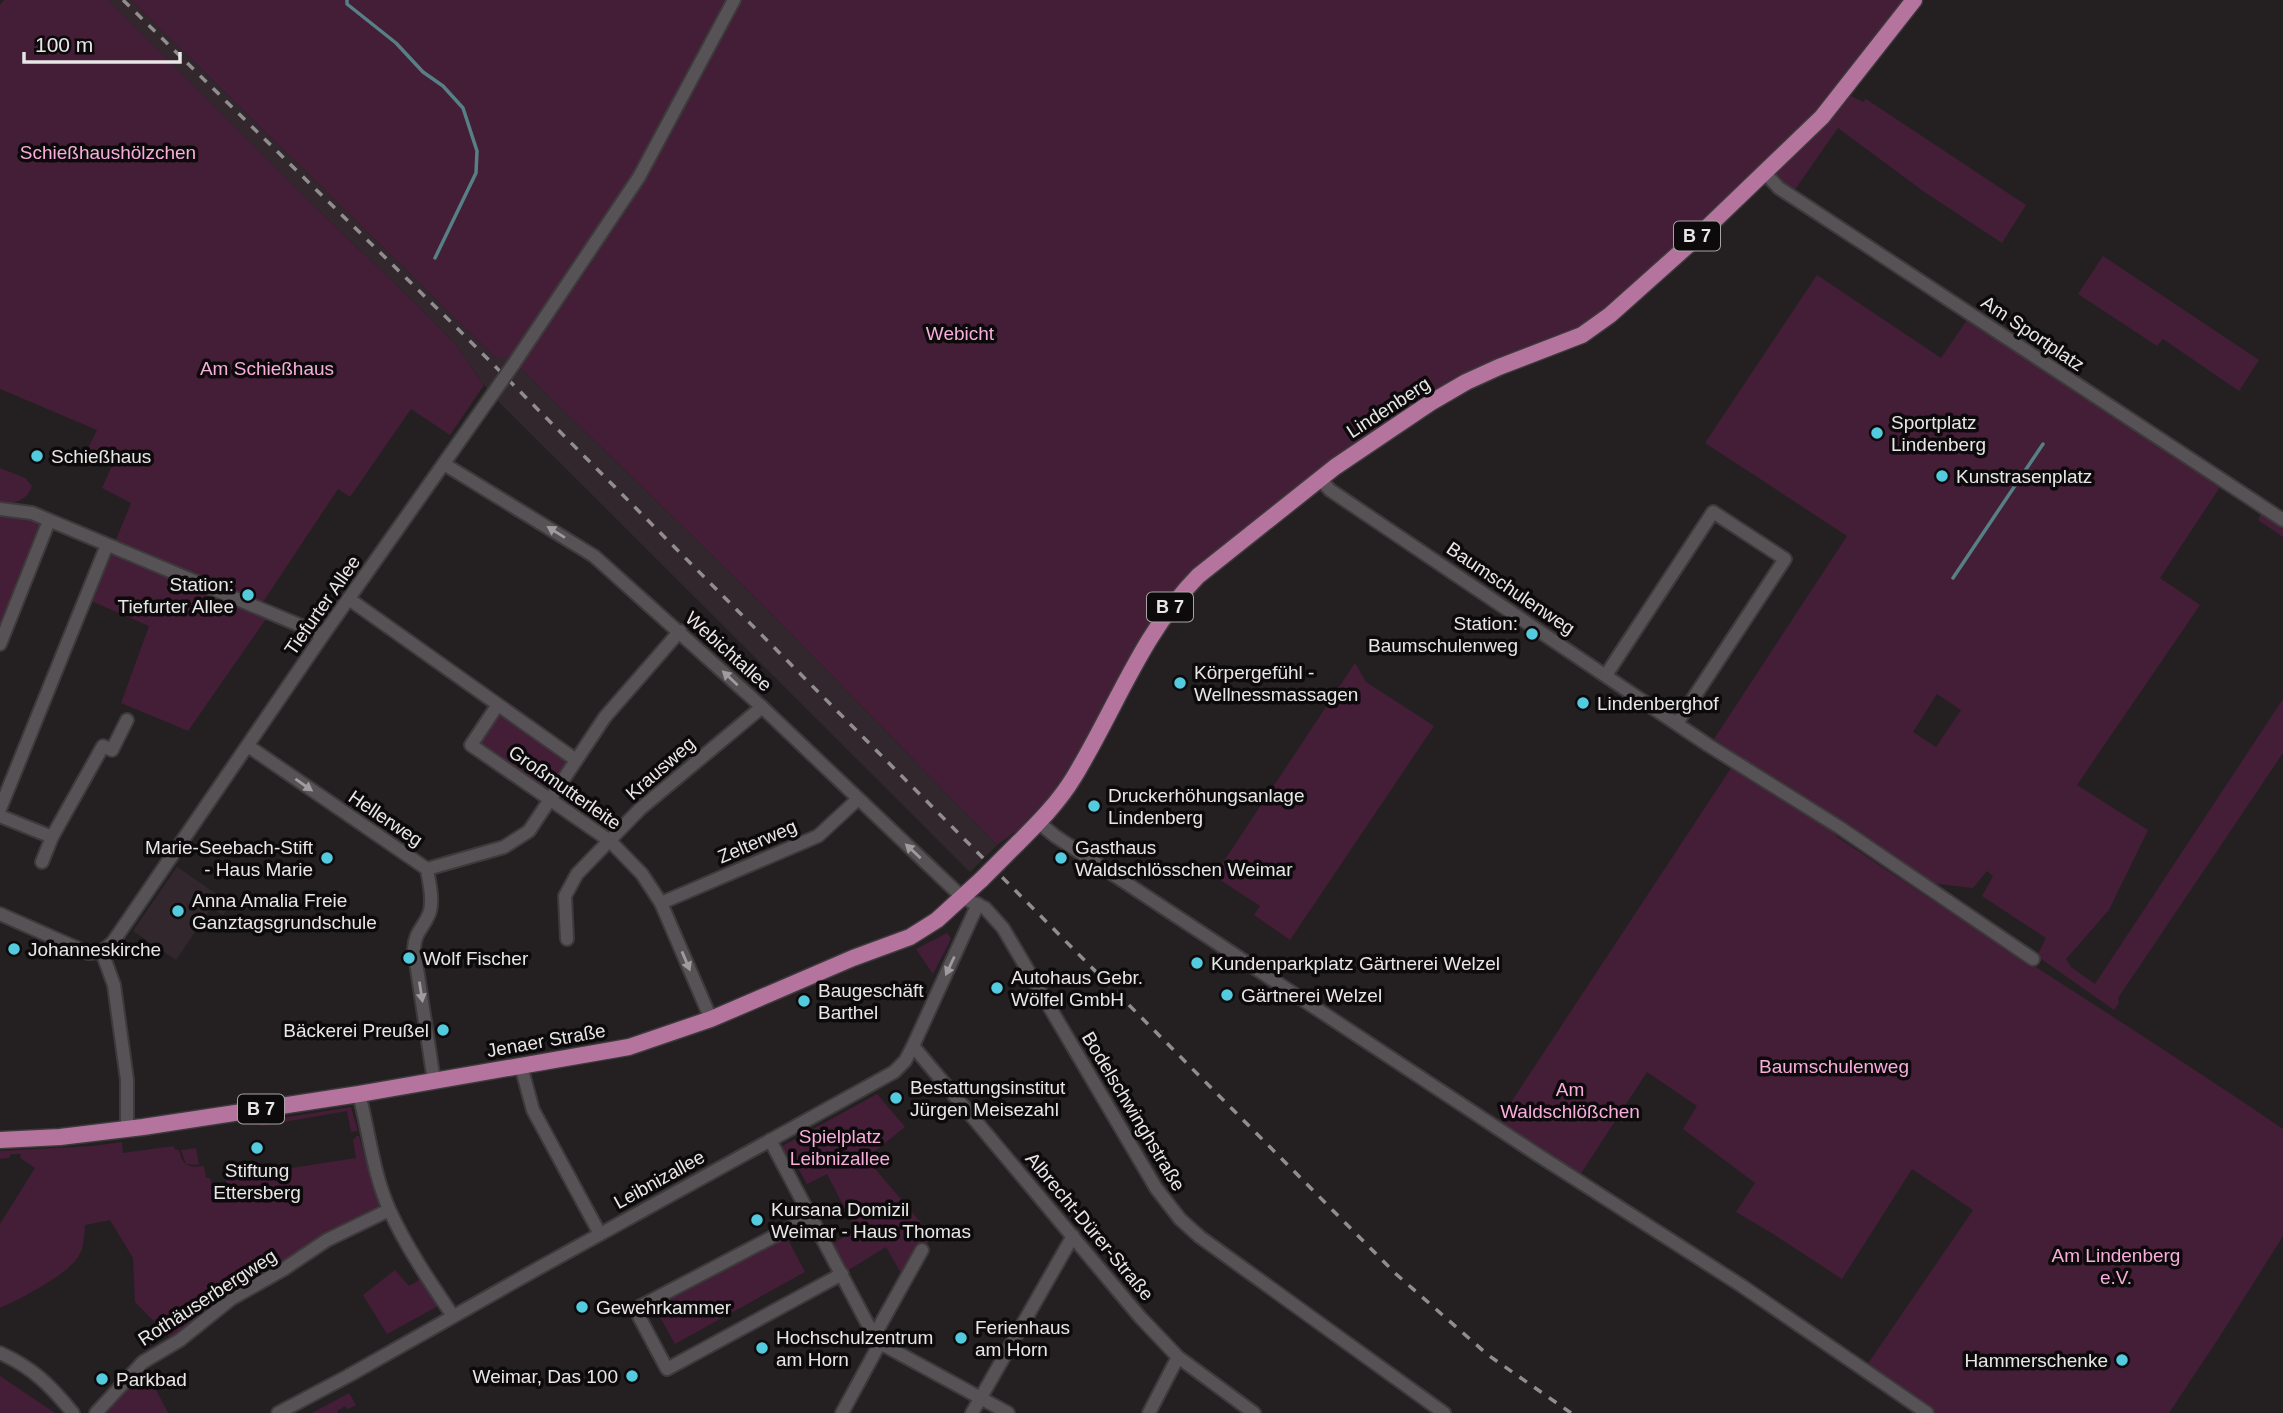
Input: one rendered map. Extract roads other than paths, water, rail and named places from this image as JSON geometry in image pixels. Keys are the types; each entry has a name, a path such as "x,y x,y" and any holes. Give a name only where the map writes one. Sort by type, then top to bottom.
{"main road":[{"name":"Lindenberg","path":"1038,822 1074,778 1157,626 1178,596 1198,576 1320,479 1397,425 1466,382 1582,335 1599,324 1765,173 1834,103 1914,0"},
{"name":"Jenaer Straße","path":"0,1140 60,1137 127,1129 359,1094 629,1047 711,1019 909,937 971,901 982,879 1038,822"}],"street":[{"name":"Tiefurter Allee","path":"102,952 113,942 572,278 639,177 734,0"},
{"name":"Am Sportplatz","path":"1765,173 1779,188 2283,520"},
{"name":"Webichtallee","path":"444,464 594,556 762,706 858,799 971,901"},
{"name":"Baumschulenweg","path":"1320,479 1330,490 1677,723 1839,827 2033,959"},
{"path":"0,509 32,513 323,635"},
{"path":"1606,675 1713,512 1785,559 1677,723"},
{"path":"0,645 49,521"},
{"path":"0,808 107,545"},
{"name":"Großmutterleite","path":"349,599 576,760"},
{"path":"427,869 512,843 529,831 606,717 680,632"},
{"name":"Großmutterleite","path":"497,706 471,745 610,841 642,874 661,903 711,1019"},
{"name":"Krausweg","path":"567,939 565,905 568,888 577,874 640,809 762,706"},
{"path":"42,862 52,837 103,746 112,750 127,720"},
{"name":"Hellerweg","path":"248,746 427,869 432,904 416,934 414,950 435,1081"},
{"name":"Zelterweg","path":"661,903 818,836 858,799"},
{"path":"0,816 52,837"},
{"path":"1038,822 1055,836 1538,1155 1742,1286 1927,1413"},
{"name":"Leibnizallee","path":"278,1413 894,1072 913,1046 971,901"},
{"name":"Bodelschwinghstraße","path":"971,901 989,912 1003,928 1156,1188 1180,1219 1200,1237 1444,1413"},
{"path":"0,914 88,953 102,952 114,985 128,1106 127,1129"},
{"name":"Albrecht-Dürer-Straße","path":"913,1046 1140,1317 1178,1357 1254,1413"},
{"path":"521,1066 534,1110 600,1234"},
{"path":"359,1094 373,1158 389,1209 411,1250 453,1316"},
{"path":"769,1140 877,1340 1008,1413"},
{"name":"Rothäuserbergweg","path":"96,1413 143,1362 180,1340 230,1299 327,1240 389,1209"},
{"path":"811,1217 635,1309 667,1369 842,1273"},
{"path":"972,1413 1073,1236"},
{"path":"842,1413 922,1250"},
{"path":"0,1353 32,1369 73,1413"},
{"path":"1149,1413 1178,1357"}],"waterway":[{"path":"347,0 347,4 396,43 463,108 477,151 476,173 435,258"},
{"path":"1953,578 2043,444"}],"railway":[{"path":"123,0 459,330 1396,1274 1488,1355 1571,1413"}],"place":[{"name":"Sportplatz Lindenberg","path":"1877,433"},
{"name":"Schießhaus","path":"37,456"},
{"name":"Kunstrasenplatz","path":"1942,476"},
{"name":"Station: Tiefurter Allee","path":"248,595"},
{"name":"Station: Baumschulenweg","path":"1532,634"},
{"name":"Körpergefühl - Wellnessmassagen","path":"1180,683"},
{"name":"Lindenberghof","path":"1583,703"},
{"name":"Druckerhöhungsanlage Lindenberg","path":"1094,806"},
{"name":"Marie-Seebach-Stift - Haus Marie","path":"327,858"},
{"name":"Gasthaus Waldschlösschen Weimar","path":"1061,858"},
{"name":"Anna Amalia Freie Ganztagsgrundschule","path":"178,911"},
{"name":"Johanneskirche","path":"14,949"},
{"name":"Wolf Fischer","path":"409,958"},
{"name":"Kundenparkplatz Gärtnerei Welzel","path":"1197,963"},
{"name":"Autohaus Gebr. Wölfel GmbH","path":"997,988"},
{"name":"Gärtnerei Welzel","path":"1227,995"},
{"name":"Baugeschäft Barthel","path":"804,1001"},
{"name":"Bäckerei Preußel","path":"443,1030"},
{"name":"Bestattungsinstitut Jürgen Meisezahl","path":"896,1098"},
{"name":"Stiftung Ettersberg","path":"257,1148"},
{"name":"Kursana Domizil Weimar - Haus Thomas","path":"757,1220"},
{"name":"Gewehrkammer","path":"582,1307"},
{"name":"Ferienhaus am Horn","path":"961,1338"},
{"name":"Hochschulzentrum am Horn","path":"762,1348"},
{"name":"Hammerschenke","path":"2122,1360"},
{"name":"Weimar, Das 100","path":"632,1376"},
{"name":"Parkbad","path":"102,1379"}],"park label":[{"name":"Schießhaushölzchen","path":"108,152"},
{"name":"Webicht","path":"960,333"},
{"name":"Am Schießhaus","path":"267,368"},
{"name":"Am Waldschlößchen","path":"1570,1100"},
{"name":"Spielplatz Leibnizallee","path":"840,1147"},
{"name":"Am Lindenberg e.V.","path":"2116,1266"}]}
